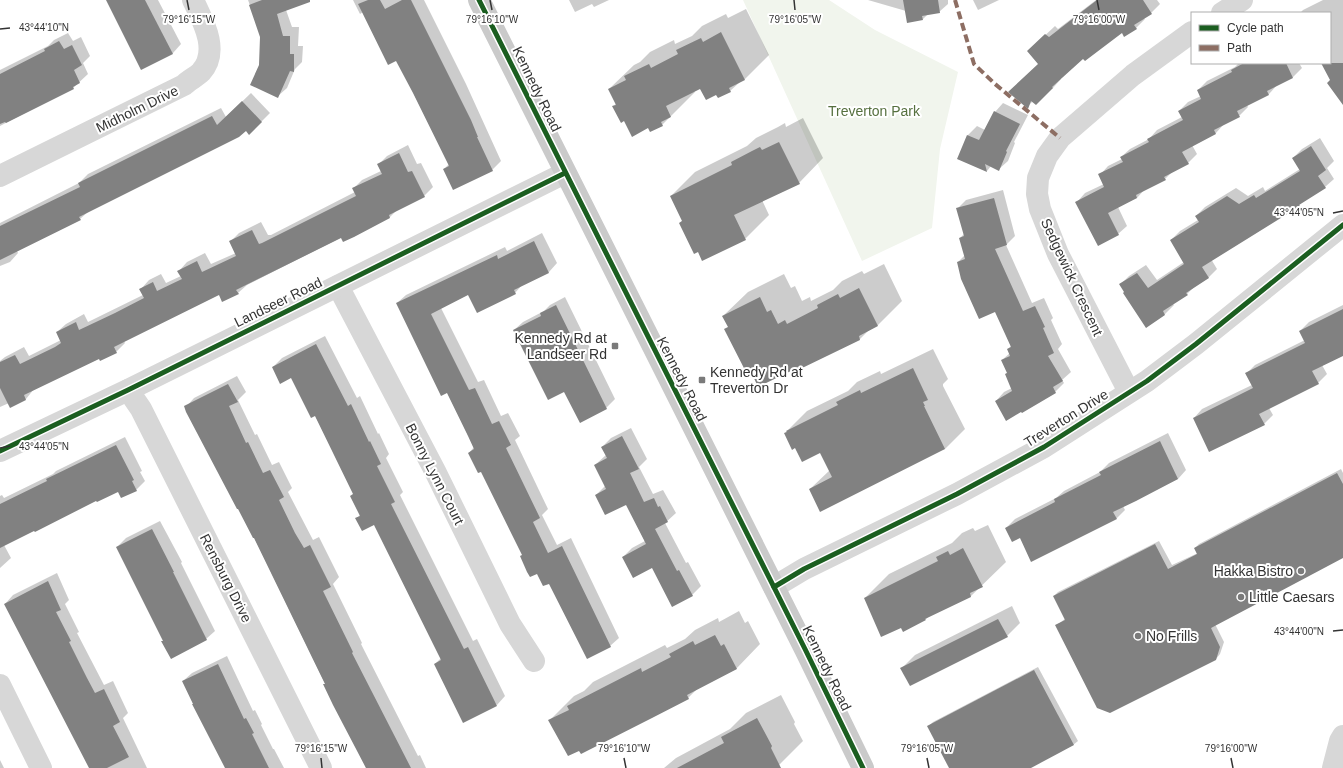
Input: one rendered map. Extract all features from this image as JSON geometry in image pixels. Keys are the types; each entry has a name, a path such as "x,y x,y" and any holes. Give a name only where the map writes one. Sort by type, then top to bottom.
{"main road":[{"name":"Kennedy Road","path":"479,0 774,587 863,768"}],"street":[{"name":"Midholm Drive","path":"0,176 195,78 208,62 210,48 204,24 193,0"},
{"path":"1224,12 1242,0"},
{"name":"Sedgewick Crescent","path":"1129,392 1058,254 1040,209 1037,194 1038,178 1047,156 1060,138 1134,75 1191,33"},
{"name":"Landseer Road","path":"0,451 128,390 565,173"},
{"name":"Treverton Drive","path":"774,587 804,569 954,496 1044,447 1147,381 1196,344 1343,225"},
{"name":"Bonny Lynn Court","path":"338,286 435,471 510,624 534,661"},
{"name":"Rensburg Drive","path":"128,390 141,409 321,768"},
{"path":"0,685 41,768"},
{"path":"1333,768 1340,741 1343,736"}],"green space":[{"name":"Treverton Park","path":"743,0 829,0 875,30 958,72 940,149 932,228 862,261"}],"building":[{"path":"106,0 145,0 173,54 141,70"},
{"path":"262,0 310,0 310,2 277,14 283,36 290,36 290,54 294,54 294,72 290,71 278,98 250,85 259,65 260,37 249,5"},
{"path":"368,0 380,0 385,9 402,0 411,0 471,120 477,137 493,171 453,190 443,169 449,166 413,93 396,61 388,65 358,4"},
{"path":"903,0 938,0 940,13 922,16 923,20 907,23"},
{"path":"1097,0 1143,0 1152,14 1134,25 1137,29 1124,37 1122,33 1085,61 1083,59 1052,87 1053,88 1036,105 1031,101 1028,109 1008,92 1038,64 1027,51 1045,34 1049,37"},
{"path":"721,32 745,80 729,88 731,92 718,98 716,95 706,100 700,89 666,106 671,117 661,122 663,126 650,132 648,128 632,137 624,121 621,123 612,106 616,105 608,89 626,80 624,76 649,64 651,68 678,54 676,50 701,38 703,42"},
{"path":"59,41 64,49 72,45 82,65 74,70 80,83 73,87 74,89 6,123 0,124 0,74 45,51 44,49"},
{"path":"1343,63 1343,105 1327,83 1330,80 1322,64"},
{"path":"1242,64 1286,64 1293,78 1267,91 1269,95 1237,111 1240,117 1214,130 1216,134 1182,152 1189,164 1164,177 1166,180 1136,195 1137,198 1108,213 1119,235 1098,246 1075,202 1104,187 1098,174 1123,162 1120,157 1149,142 1147,139 1183,120 1178,111 1201,99 1197,90 1232,72 1231,70"},
{"path":"242,101 262,122 249,135 246,131 239,137 79,217 81,220 0,260 0,226 80,187 78,183 212,116 217,125"},
{"path":"994,111 1020,124 1006,151 1007,152 999,171 985,164 987,172 957,159 967,135 979,140"},
{"path":"779,142 800,184 734,215 746,240 702,261 698,252 694,254 679,223 682,221 670,196 732,165 731,162 760,147 762,150"},
{"path":"1311,146 1326,170 1318,176 1326,188 1299,205 1300,206 1202,267 1209,278 1186,293 1188,295 1163,311 1165,315 1146,328 1123,293 1124,292 1119,284 1137,273 1148,288 1184,264 1170,240 1199,222 1195,216 1227,196 1239,204 1254,195 1256,198 1300,171 1292,158"},
{"path":"399,153 408,172 412,171 425,197 389,215 390,218 354,237 343,242 341,238 236,290 239,294 222,302 219,295 114,347 117,353 100,361 99,359 24,395 26,400 10,408 0,388 0,362 15,355 20,364 55,347 61,343 56,332 76,322 79,330 115,313 144,298 139,289 153,282 157,291 182,279 177,271 197,261 202,272 236,256 229,241 252,230 259,244 356,196 352,188 382,174 377,164"},
{"path":"994,198 1007,245 995,249 1023,311 1035,306 1045,327 1043,328 1054,353 1048,356 1063,381 1053,387 1056,393 1006,421 995,401 1012,391 1005,374 1007,373 1001,360 1010,356 1007,349 1011,347 995,312 979,319 961,279 957,262 965,259 959,238 964,236 956,208"},
{"path":"534,241 549,273 514,290 516,294 477,313 468,295 431,314 469,390 475,388 492,424 499,421 511,445 506,448 540,518 533,522 548,553 562,546 611,647 587,659 549,584 543,586 537,574 530,577 527,572 520,556 522,555 481,472 478,473 468,453 474,449 468,436 447,393 441,396 396,303 497,255 498,259"},
{"path":"859,288 878,326 859,336 860,340 796,371 795,369 758,387 753,376 749,378 724,329 728,327 722,316 760,297 767,312 771,310 778,324 785,320 787,324 818,308 817,305 838,294 840,298"},
{"path":"556,305 607,409 580,423 564,392 548,400 513,330 541,316 540,313"},
{"path":"1343,309 1343,356 1312,371 1319,384 1259,414 1265,425 1209,452 1193,418 1253,388 1245,373 1305,343 1299,331"},
{"path":"316,344 348,406 351,404 369,442 370,441 381,464 377,466 395,502 391,504 464,649 468,647 497,706 463,723 434,664 441,660 374,525 362,531 355,518 360,516 350,496 353,494 315,416 311,418 291,378 280,384 272,367"},
{"path":"913,368 928,400 923,402 924,406 945,449 820,512 809,489 832,477 820,453 802,462 795,448 792,450 784,433 838,405 836,402 860,390 861,393"},
{"path":"228,384 238,402 229,406 246,443 248,442 263,473 270,470 284,497 279,500 304,548 310,545 331,587 323,591 353,652 352,653 411,768 366,768 333,705 323,684 325,684 254,538 186,412 184,406"},
{"path":"622,436 639,469 630,473 644,502 654,498 658,507 660,506 668,522 655,529 677,571 679,570 693,596 672,607 652,568 633,578 622,557 646,544 626,505 605,515 595,495 606,489 594,465 607,458 601,447"},
{"path":"1160,441 1178,479 1113,512 1117,519 1031,562 1020,538 1012,542 1005,528 1055,502 1054,499 1101,475 1099,472"},
{"path":"116,445 134,480 132,481 137,491 121,498 118,492 97,502 96,501 0,548 0,504 47,481 46,479"},
{"path":"1337,473 1343,484 1343,558 1211,628 1220,647 1216,660 1110,713 1097,708 1055,625 1065,620 1053,596 1155,544 1168,569 1197,554 1194,548"},
{"path":"152,529 207,640 171,659 116,547"},
{"path":"963,548 983,587 970,593 971,597 925,619 926,620 903,632 901,628 881,637 864,598 938,561 936,557 948,551 950,555"},
{"path":"48,581 61,610 56,612 71,641 69,642 87,678 95,693 104,689 120,722 113,726 129,757 107,768 89,768 4,604"},
{"path":"998,619 1008,637 910,686 900,668"},
{"path":"715,635 721,646 724,644 737,669 687,695 689,699 581,754 579,751 568,756 548,720 569,710 567,706 641,668 642,672 671,657 669,654 693,641 695,645"},
{"path":"218,664 244,719 246,718 254,733 252,734 269,768 225,768 192,704 182,681"},
{"path":"1034,670 1074,745 1031,768 949,768 927,726"},
{"path":"757,718 772,746 771,748 781,768 677,768 724,743 721,737"}],"marked path":[{"path":"955,0 974,64 995,84 1060,138"}],"cycle path":[{"path":"479,0 805,649 863,768"},
{"path":"0,451 128,390 565,173"},
{"path":"774,587 804,569 957,494 1044,447 1147,381 1196,344 1343,225"}],"place":[{"name":"Kennedy Rd at Landseer Rd","path":"615,346"},
{"name":"Kennedy Rd at Treverton Dr","path":"702,380"},
{"name":"Hakka Bistro","path":"1301,571"},
{"name":"Little Caesars","path":"1241,597"},
{"name":"No Frills","path":"1138,636"}]}
